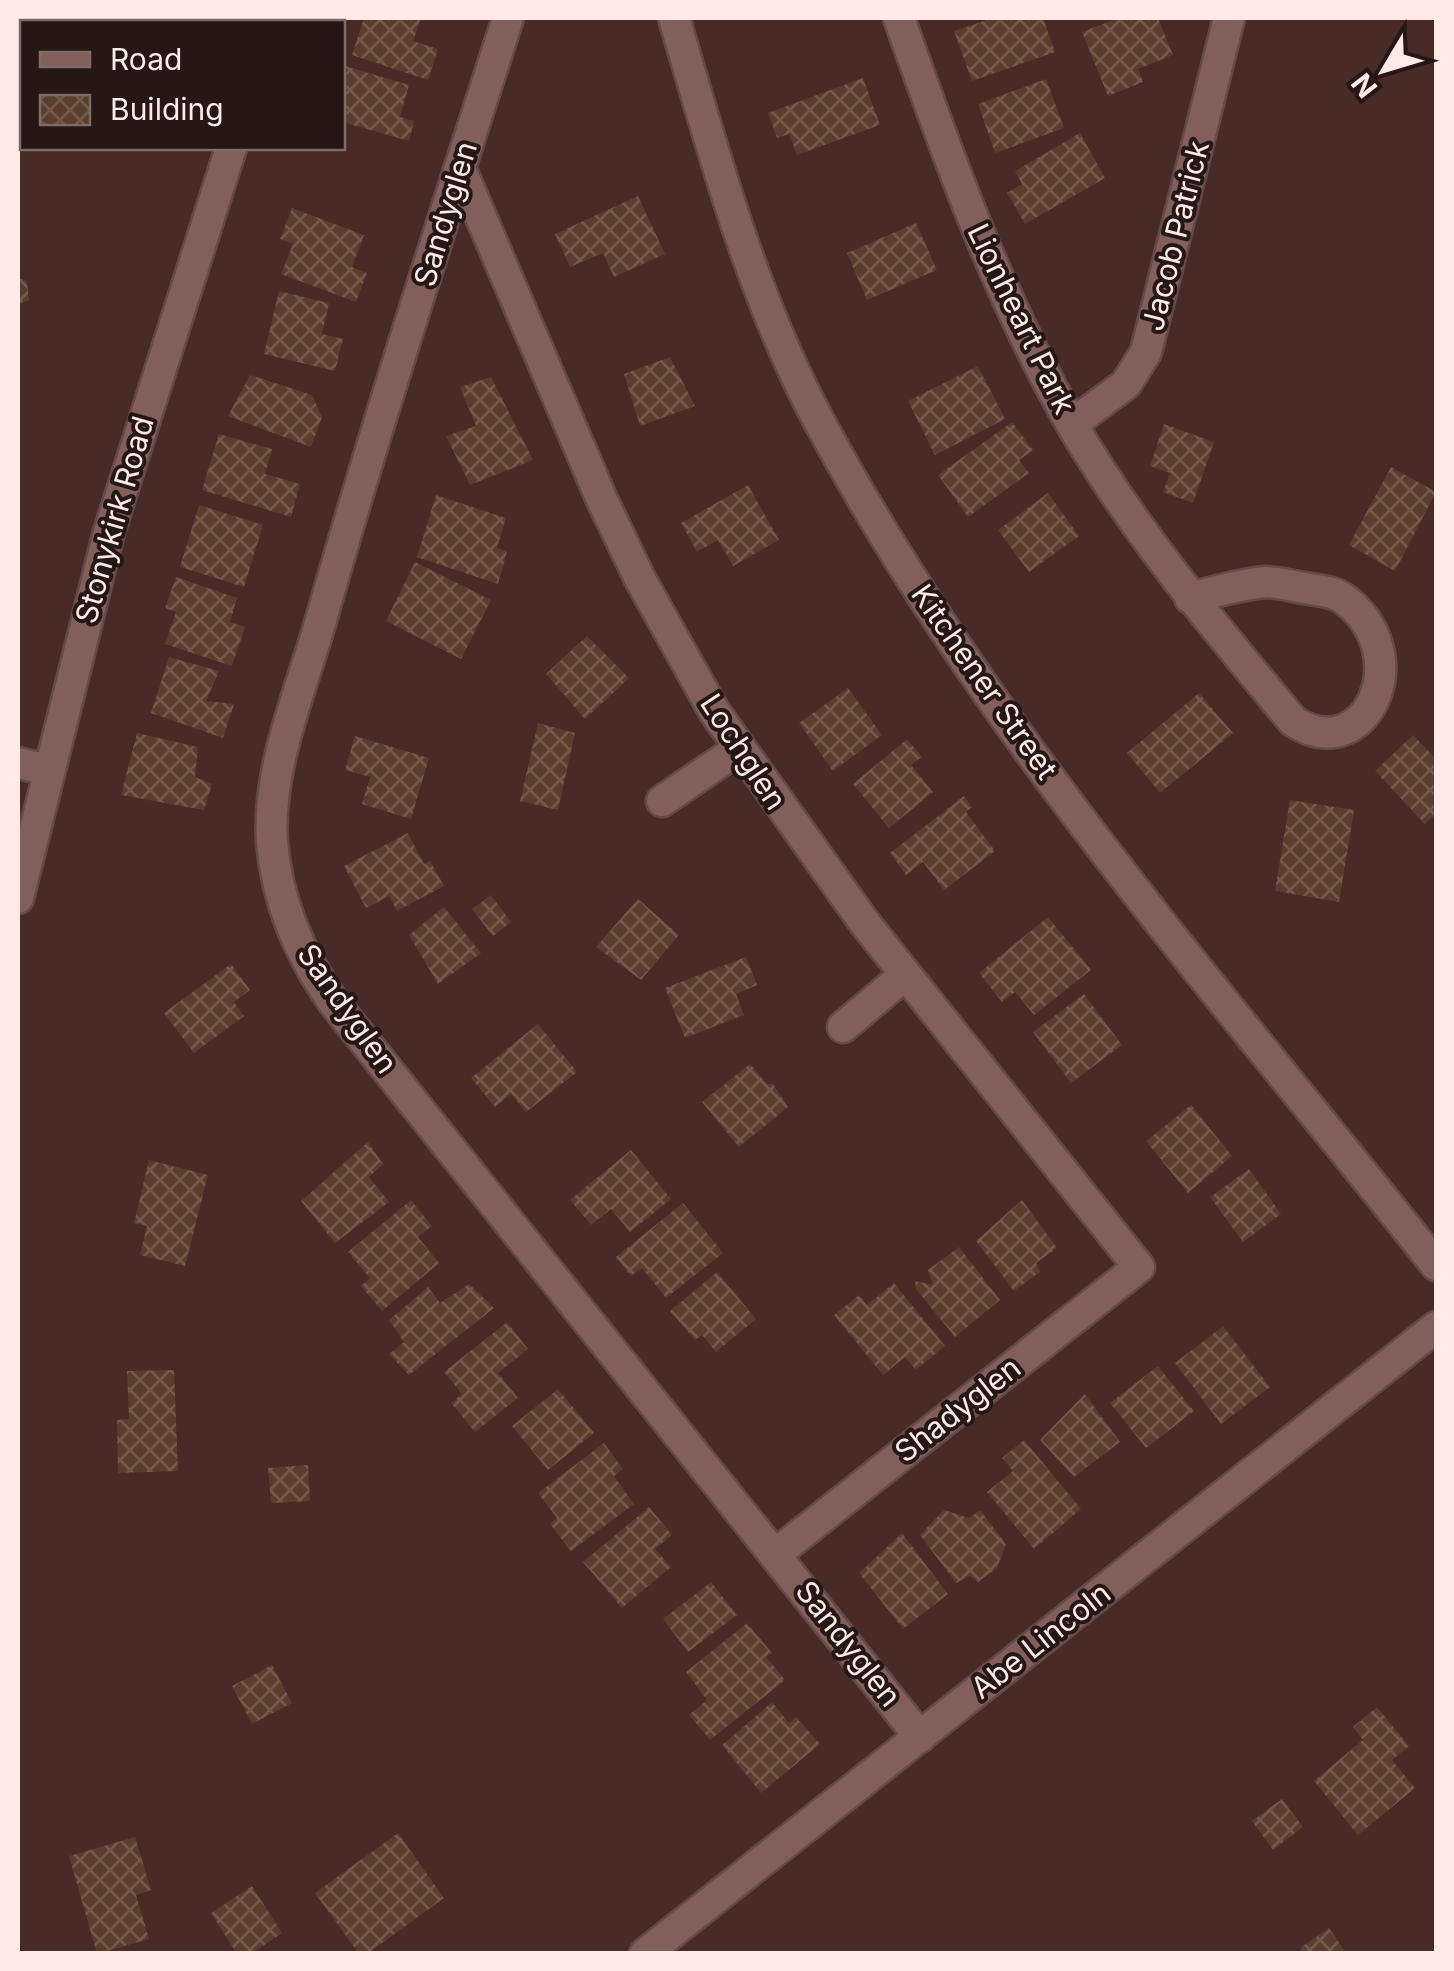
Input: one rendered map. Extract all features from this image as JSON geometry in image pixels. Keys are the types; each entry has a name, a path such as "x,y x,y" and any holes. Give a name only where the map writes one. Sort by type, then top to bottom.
{"street":[{"name":"Sandyglen","path":"508,18 339,554 275,782 272,841 281,899 302,954 334,1003 778,1553 920,1736"},
{"name":"Kitchener Street","path":"674,18 738,230 781,336 819,421 915,583 1035,761 1436,1264"},
{"name":"Lionheart Park","path":"899,18 962,195 1014,314 1072,424 1190,598 1293,721 1314,735 1334,734 1356,722 1372,704 1382,668 1380,645 1364,619 1339,595 1268,582 1190,598"},
{"name":"Jacob Patrick","path":"1072,424 1126,384 1146,352 1229,18"},
{"name":"Stonykirk Road","path":"18,898 109,532 230,150"},
{"name":"Lochglen","path":"460,168 632,563 739,749 785,818 906,975 1139,1267"},
{"path":"662,801 739,749"},
{"path":"18,763 48,770"},
{"path":"843,1027 906,975"},
{"name":"Shadyglen","path":"778,1553 1139,1267"},
{"name":"Abe Lincoln","path":"645,1954 1436,1327"}],"building":[{"path":"364,18 421,18 413,41 438,49 428,80 352,55"},
{"path":"993,18 1043,18 1055,52 972,81 954,31"},
{"path":"1119,18 1158,18 1173,55 1138,69 1143,82 1108,96 1082,32"},
{"path":"345,66 409,85 400,117 414,121 409,141 345,123"},
{"path":"863,78 880,125 797,155 789,134 777,138 768,113"},
{"path":"1046,79 1064,128 995,153 978,104"},
{"path":"1080,133 1105,178 1025,224 1007,193 1022,184 1015,171"},
{"path":"638,196 665,254 614,277 603,253 570,267 555,234"},
{"path":"292,208 364,235 352,267 367,273 356,302 281,274 293,244 280,239"},
{"path":"916,223 937,270 867,300 847,253"},
{"path":"18,278 27,281 29,300 18,304"},
{"path":"279,291 329,303 322,334 343,339 335,371 264,354"},
{"path":"670,357 695,406 640,426 624,374"},
{"path":"978,366 1005,419 935,455 908,401"},
{"path":"250,375 312,395 322,417 311,447 228,416"},
{"path":"491,377 533,460 470,485 446,436 476,426 460,387"},
{"path":"1012,422 1033,450 1019,460 1029,473 968,517 938,475"},
{"path":"1164,424 1214,442 1193,503 1163,492 1170,473 1150,466"},
{"path":"219,434 272,449 265,474 300,484 291,517 202,490"},
{"path":"1391,467 1436,492 1395,571 1349,545"},
{"path":"748,485 779,540 733,566 718,540 697,552 681,523"},
{"path":"1048,493 1079,536 1029,572 998,530"},
{"path":"436,495 506,518 497,548 507,552 498,584 417,557"},
{"path":"199,505 263,525 244,587 180,567"},
{"path":"415,562 491,600 461,659 386,621"},
{"path":"176,577 237,598 230,622 245,627 232,666 165,644 176,612 165,608"},
{"path":"587,636 629,678 585,719 546,674"},
{"path":"169,657 219,671 206,701 234,704 223,738 151,713"},
{"path":"848,688 882,735 833,771 799,723"},
{"path":"1199,693 1233,733 1160,793 1127,753"},
{"path":"538,723 575,733 558,810 520,801"},
{"path":"137,733 198,747 195,777 212,784 204,810 121,795"},
{"path":"1413,735 1436,759 1436,814 1425,824 1375,771"},
{"path":"355,736 429,758 411,819 362,804 370,777 345,770"},
{"path":"907,739 922,757 911,765 933,792 889,828 853,784"},
{"path":"964,796 972,807 966,812 995,851 944,890 923,862 906,875 890,853"},
{"path":"1290,800 1354,810 1339,902 1275,891"},
{"path":"408,833 424,864 430,861 444,886 397,911 389,896 366,908 344,866"},
{"path":"491,895 511,922 493,936 472,909"},
{"path":"638,899 679,935 641,980 596,947"},
{"path":"444,907 481,953 438,984 409,935"},
{"path":"1048,917 1091,970 1034,1015 1015,992 1002,1002 979,973"},
{"path":"746,957 757,985 736,994 744,1015 685,1038 665,988"},
{"path":"231,964 250,990 234,1002 244,1016 194,1053 164,1013"},
{"path":"1084,994 1122,1045 1071,1083 1033,1032"},
{"path":"538,1024 577,1072 526,1112 511,1094 495,1107 471,1078"},
{"path":"750,1064 767,1084 773,1084 788,1107 739,1147 702,1102"},
{"path":"1191,1105 1232,1156 1188,1193 1146,1141"},
{"path":"368,1142 383,1164 369,1177 389,1202 335,1243 301,1201"},
{"path":"631,1150 671,1199 630,1232 611,1209 591,1225 570,1200"},
{"path":"149,1160 208,1175 185,1266 140,1255 147,1226 134,1223"},
{"path":"1249,1169 1281,1214 1243,1242 1210,1197"},
{"path":"411,1200 432,1226 418,1237 439,1263 382,1311 361,1286 370,1278 348,1252"},
{"path":"1022,1200 1057,1248 1036,1263 1040,1272 1014,1291 976,1241"},
{"path":"683,1203 723,1253 666,1298 642,1268 631,1276 616,1257"},
{"path":"959,1247 1000,1300 955,1337 916,1289 915,1281 933,1285 928,1270"},
{"path":"717,1272 756,1319 716,1352 702,1335 695,1340 670,1311"},
{"path":"894,1283 945,1346 916,1370 905,1357 883,1375 834,1315 859,1295 867,1305"},
{"path":"469,1284 494,1308 409,1375 389,1354 404,1342 389,1320 428,1287 440,1303"},
{"path":"507,1322 528,1349 498,1373 518,1398 475,1432 451,1403 462,1394 444,1372"},
{"path":"1223,1326 1270,1387 1221,1424 1175,1363"},
{"path":"1158,1366 1194,1411 1146,1448 1110,1403"},
{"path":"174,1370 178,1471 118,1473 117,1420 129,1419 127,1371"},
{"path":"558,1389 594,1433 548,1470 512,1426"},
{"path":"1085,1394 1120,1442 1074,1477 1040,1440"},
{"path":"1024,1440 1081,1509 1034,1549 987,1492 1013,1471 1002,1458"},
{"path":"604,1443 623,1469 614,1476 634,1504 571,1551 550,1524 557,1518 538,1493"},
{"path":"308,1465 310,1501 271,1503 268,1468"},
{"path":"649,1507 672,1535 655,1549 671,1567 622,1608 583,1562"},
{"path":"944,1510 969,1518 980,1510 1006,1544 997,1568 978,1582 970,1576 956,1583 920,1535"},
{"path":"902,1533 948,1594 903,1629 859,1573"},
{"path":"711,1582 737,1615 688,1652 663,1619"},
{"path":"747,1623 772,1653 766,1657 785,1680 710,1740 689,1715 707,1700 686,1672"},
{"path":"272,1665 292,1703 252,1724 232,1686"},
{"path":"772,1702 789,1723 796,1717 820,1744 761,1793 722,1745"},
{"path":"1377,1707 1409,1746 1392,1760 1415,1788 1358,1835 1314,1781 1363,1740 1353,1727"},
{"path":"1282,1799 1303,1827 1273,1850 1252,1821"},
{"path":"398,1833 444,1898 367,1954 359,1954 315,1893"},
{"path":"135,1837 151,1890 136,1895 149,1939 97,1954 69,1856"},
{"path":"252,1886 282,1933 251,1954 237,1954 211,1913"},
{"path":"1329,1928 1347,1954 1303,1954 1300,1948"}]}
